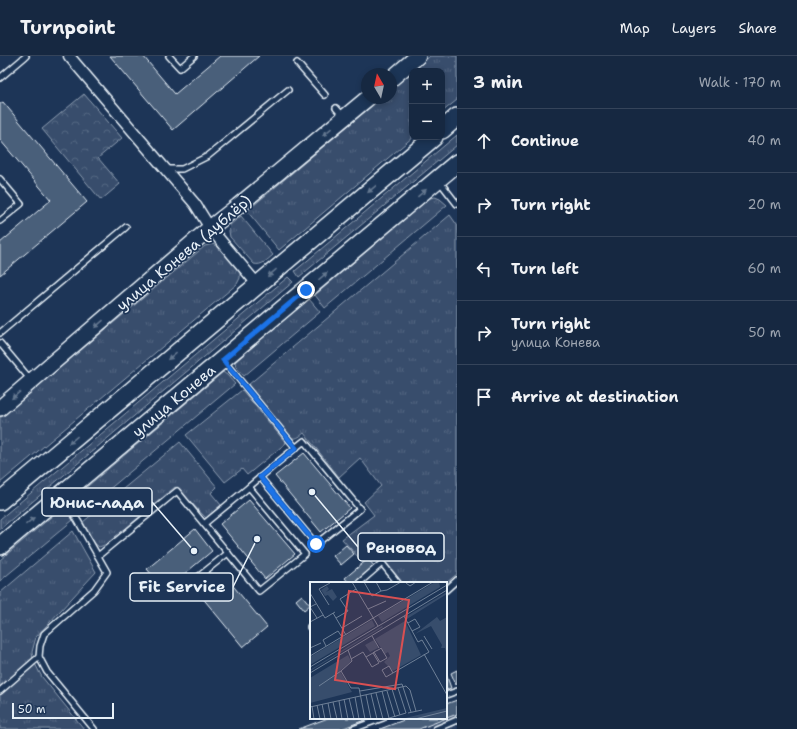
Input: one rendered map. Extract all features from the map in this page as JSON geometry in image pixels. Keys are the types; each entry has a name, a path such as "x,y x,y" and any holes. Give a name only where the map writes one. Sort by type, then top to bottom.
{"main road":[{"path":"397,74 418,56"},
{"name":"улица Конева (дублёр)","path":"1,406 210,228 238,206 340,113 361,102"},
{"path":"445,127 457,117"},
{"path":"0,501 430,140"},
{"name":"улица Конева","path":"0,546 457,163"}],"street":[{"path":"69,56 195,204 210,228 258,285"}],"lane":[{"path":"0,78 26,56"},
{"path":"169,56 180,68 194,56"},
{"path":"297,63 325,95"},
{"path":"165,169 182,169 208,156 288,90"},
{"path":"0,179 21,204 0,221"},
{"path":"438,180 457,204"},
{"path":"0,333 126,227"},
{"path":"0,343 32,381"},
{"path":"223,360 296,448"},
{"path":"204,524 249,486 260,477 296,448 304,441 360,509 316,544 260,477"},
{"path":"98,556 177,491 260,591 305,554 249,486"},
{"path":"61,495 78,521 107,572 94,590 44,634 40,646 39,657 47,672 94,729"},
{"path":"183,589 228,552"},
{"path":"360,582 382,564 397,582"},
{"path":"447,589 457,580"},
{"path":"0,691 39,657"},
{"path":"447,695 457,691"},
{"path":"353,729 380,719"},
{"path":"436,729 457,720"}],"shaded area":[{"path":"457,700 457,729 380,729 447,719 447,704"}],"green space":[{"path":"430,56 457,56 457,100 445,110 445,68 416,68"},
{"path":"409,74 409,140 279,250 247,211 374,104 397,104 397,84"},
{"path":"84,94 122,138 98,158 120,184 101,200 42,129"},
{"path":"457,135 457,145 299,277 295,271"},
{"path":"435,197 447,205 325,308 315,295 430,198"},
{"path":"450,215 457,225 457,574 447,582 400,582 372,547 359,558 342,539 374,515 364,502 381,486 360,458 339,477 304,433 296,438 290,437 248,385"},
{"path":"241,216 273,255 262,263 254,264 230,237 230,225"},
{"path":"212,244 218,246 240,272 240,278 237,284 0,483 0,418 205,246"},
{"path":"288,277 293,282 0,529 0,519"},
{"path":"309,299 320,312 244,376 236,367 235,362"},
{"path":"223,372 235,384 82,512 77,504 76,496"},
{"path":"242,390 286,443 247,475 242,469 225,482 186,435"},
{"path":"180,442 217,487 211,493 221,505 206,518 175,487 107,544 99,547 93,542 83,522"},
{"path":"63,511 68,513 73,520 0,581 0,560 57,512"},
{"path":"73,531 96,572 36,637 32,652 33,660 42,677 84,729 0,729 0,593"}],"building":[{"path":"110,56 143,56 175,94 220,56 259,56 173,130"},
{"path":"3,102 87,202 0,275 0,243 51,200 0,140 0,104"},
{"path":"304,453 350,508 321,532 275,476"},
{"path":"249,500 295,554 265,579 220,524"},
{"path":"195,529 212,551 165,590 147,569"},
{"path":"346,545 354,554 341,565 333,556"},
{"path":"368,559 376,568 359,582 348,582 345,578"},
{"path":"225,576 267,627 243,647 201,596"},
{"path":"302,595 310,605 304,610 296,600"},
{"path":"457,670 457,684 456,685 451,673"},
{"path":"447,677 451,688 447,690"},
{"path":"457,700 457,714 447,718 447,704"},
{"path":"325,719 367,719 341,729 299,729"},
{"path":"406,719 444,719 419,729 380,729"}],"place":[{"name":"Реновод","path":"312,492"},
{"name":"Fit Service","path":"257,539"},
{"name":"Юнис-лада","path":"194,551"}],"route":[{"path":"306,290 223,360 296,448 260,477 316,544"}]}
